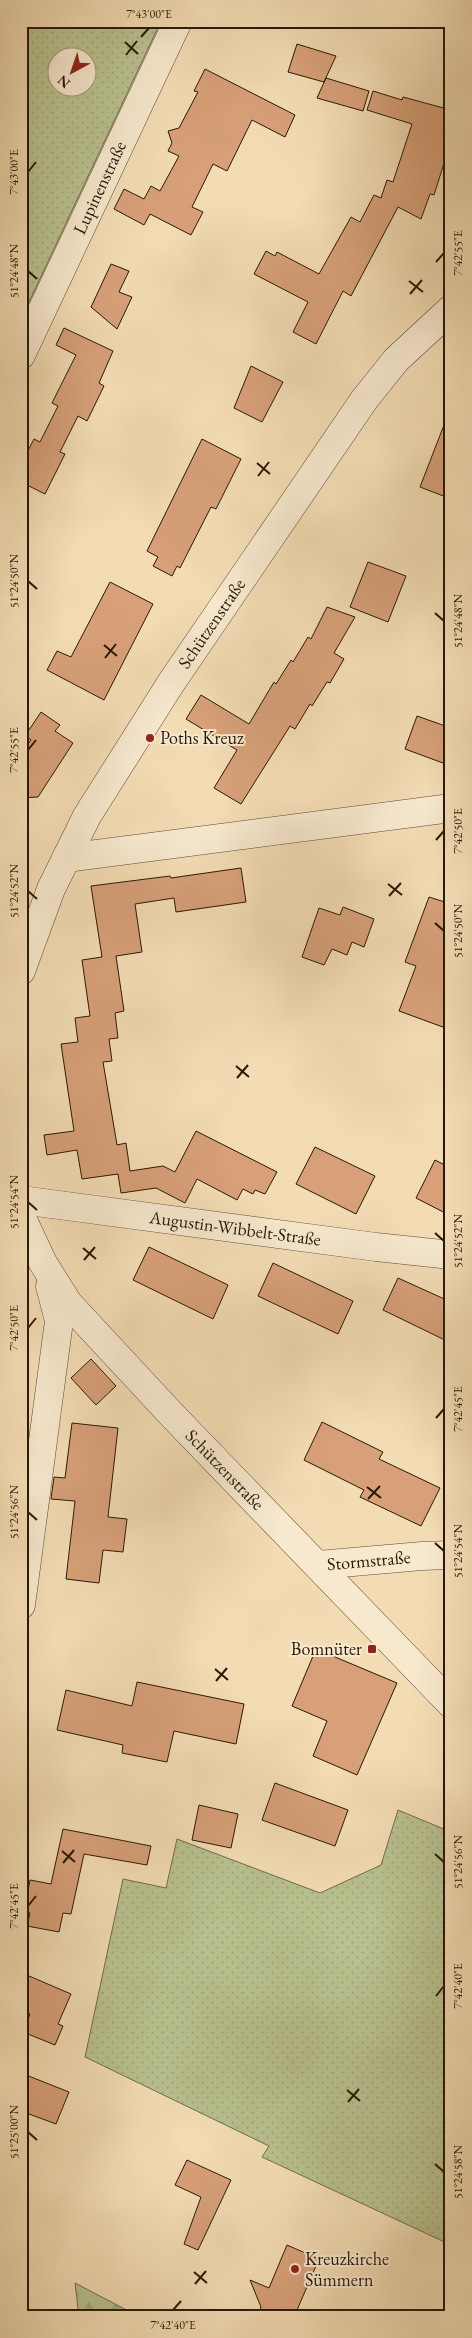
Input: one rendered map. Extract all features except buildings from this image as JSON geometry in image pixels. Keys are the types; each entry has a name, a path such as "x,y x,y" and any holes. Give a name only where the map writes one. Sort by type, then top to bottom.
{"street":[{"name":"Lupinenstraße","path":"21,355 178,21"},
{"name":"Schützenstraße","path":"21,971 51,889 66,858 88,816 171,683 364,400 396,360 451,308"},
{"path":"66,858 451,808"},
{"name":"Augustin-Wibbelt-Straße","path":"21,1200 366,1246 451,1255"},
{"name":"Schützenstraße","path":"21,1216 32,1259 68,1303 172,1415 451,1704"},
{"path":"21,1605 59,1321 32,1259"},
{"name":"Stormstraße","path":"318,1565 422,1556 451,1556"}],"green space":[{"path":"21,21 161,21 21,319"},
{"path":"398,1810 451,1832 451,2245 262,2157 269,2146 85,2057 123,1879 166,1888 177,1839 320,1893 381,1865"},
{"path":"75,2283 140,2317 79,2317"}],"place":[{"name":"Poths Kreuz","path":"150,738"},
{"name":"Bomnüter","path":"372,1649"},
{"name":"Kreuzkirche Sümmern","path":"295,2269"}]}
